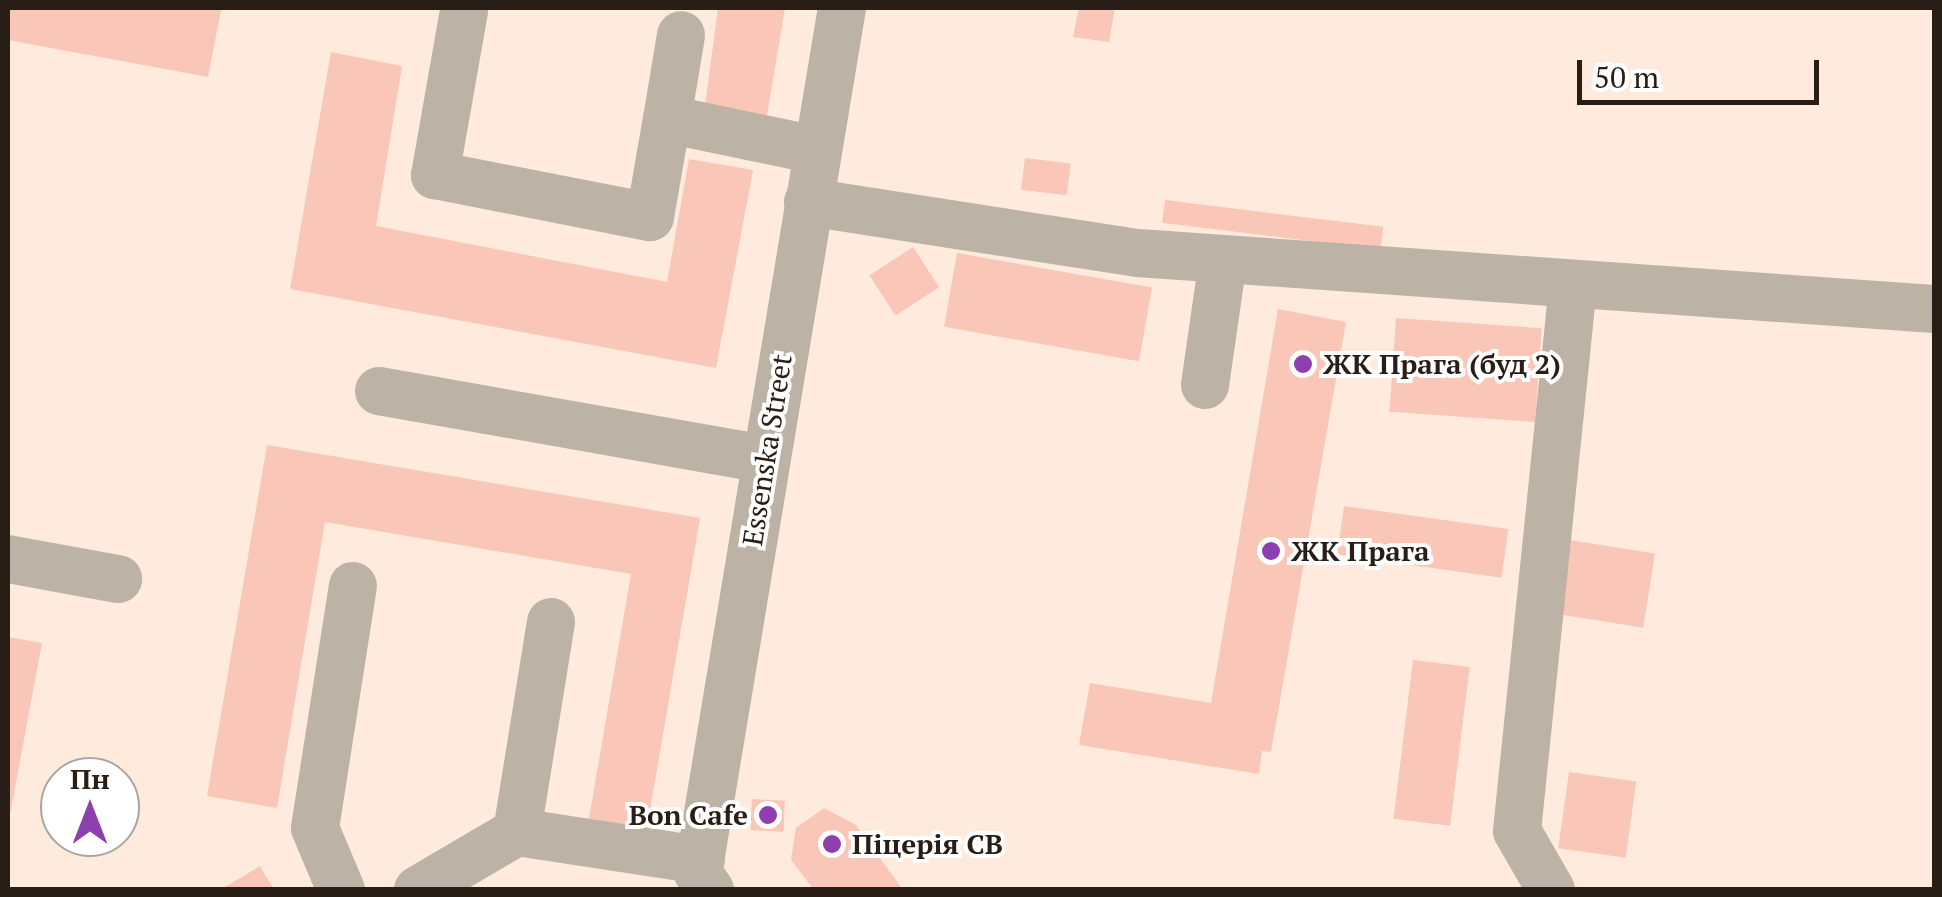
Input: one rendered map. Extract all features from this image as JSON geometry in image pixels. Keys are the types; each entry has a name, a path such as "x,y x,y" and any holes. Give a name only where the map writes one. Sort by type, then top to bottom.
{"street":[{"name":"Essenska Street","path":"706,874 766,459 842,8"},
{"path":"464,11 435,175 650,217 681,36"},
{"path":"667,119 816,150"},
{"path":"808,202 1138,254 1934,308"},
{"path":"1205,385 1224,260"},
{"path":"1552,890 1517,831 1573,285"},
{"path":"379,392 766,459"},
{"path":"8,559 118,579"},
{"path":"342,890 316,828 353,586"},
{"path":"517,832 551,622"},
{"path":"418,890 517,832 706,874"}],"building":[{"path":"8,8 221,10 208,77 8,40"},
{"path":"718,8 785,8 764,133 704,114"},
{"path":"1079,8 1115,8 1109,42 1073,37"},
{"path":"331,52 402,66 376,226 667,282 689,159 753,170 716,368 290,289"},
{"path":"1025,158 1071,164 1067,195 1021,190"},
{"path":"1165,200 1383,227 1381,250 1162,223"},
{"path":"913,247 939,287 896,316 869,275"},
{"path":"957,253 1152,287 1139,361 944,327"},
{"name":"ЖК Прага","path":"1278,309 1346,322 1271,752 1262,751 1259,774 1079,745 1090,683 1211,703"},
{"path":"1396,318 1542,328 1535,422 1389,412"},
{"path":"267,445 700,518 646,834 588,824 631,574 325,522 277,808 207,796"},
{"path":"1344,506 1508,529 1502,578 1337,555"},
{"path":"1569,540 1655,554 1643,628 1557,614"},
{"path":"8,637 42,643 9,820 8,820"},
{"path":"1413,660 1470,667 1450,826 1394,819"},
{"path":"1569,772 1636,781 1626,858 1558,848"},
{"name":"Bon Cafe","path":"752,799 785,801 783,832 750,830"},
{"name":"Піцерія СВ","path":"824,808 856,825 903,890 814,890 791,860 796,828"},
{"path":"260,866 274,890 220,890"}],"place":[{"name":"ЖК Прага (буд 2)","path":"1303,364"},
{"name":"ЖК Прага","path":"1271,551"},
{"name":"Bon Cafe","path":"768,815"},
{"name":"Піцерія СВ","path":"832,844"}]}
